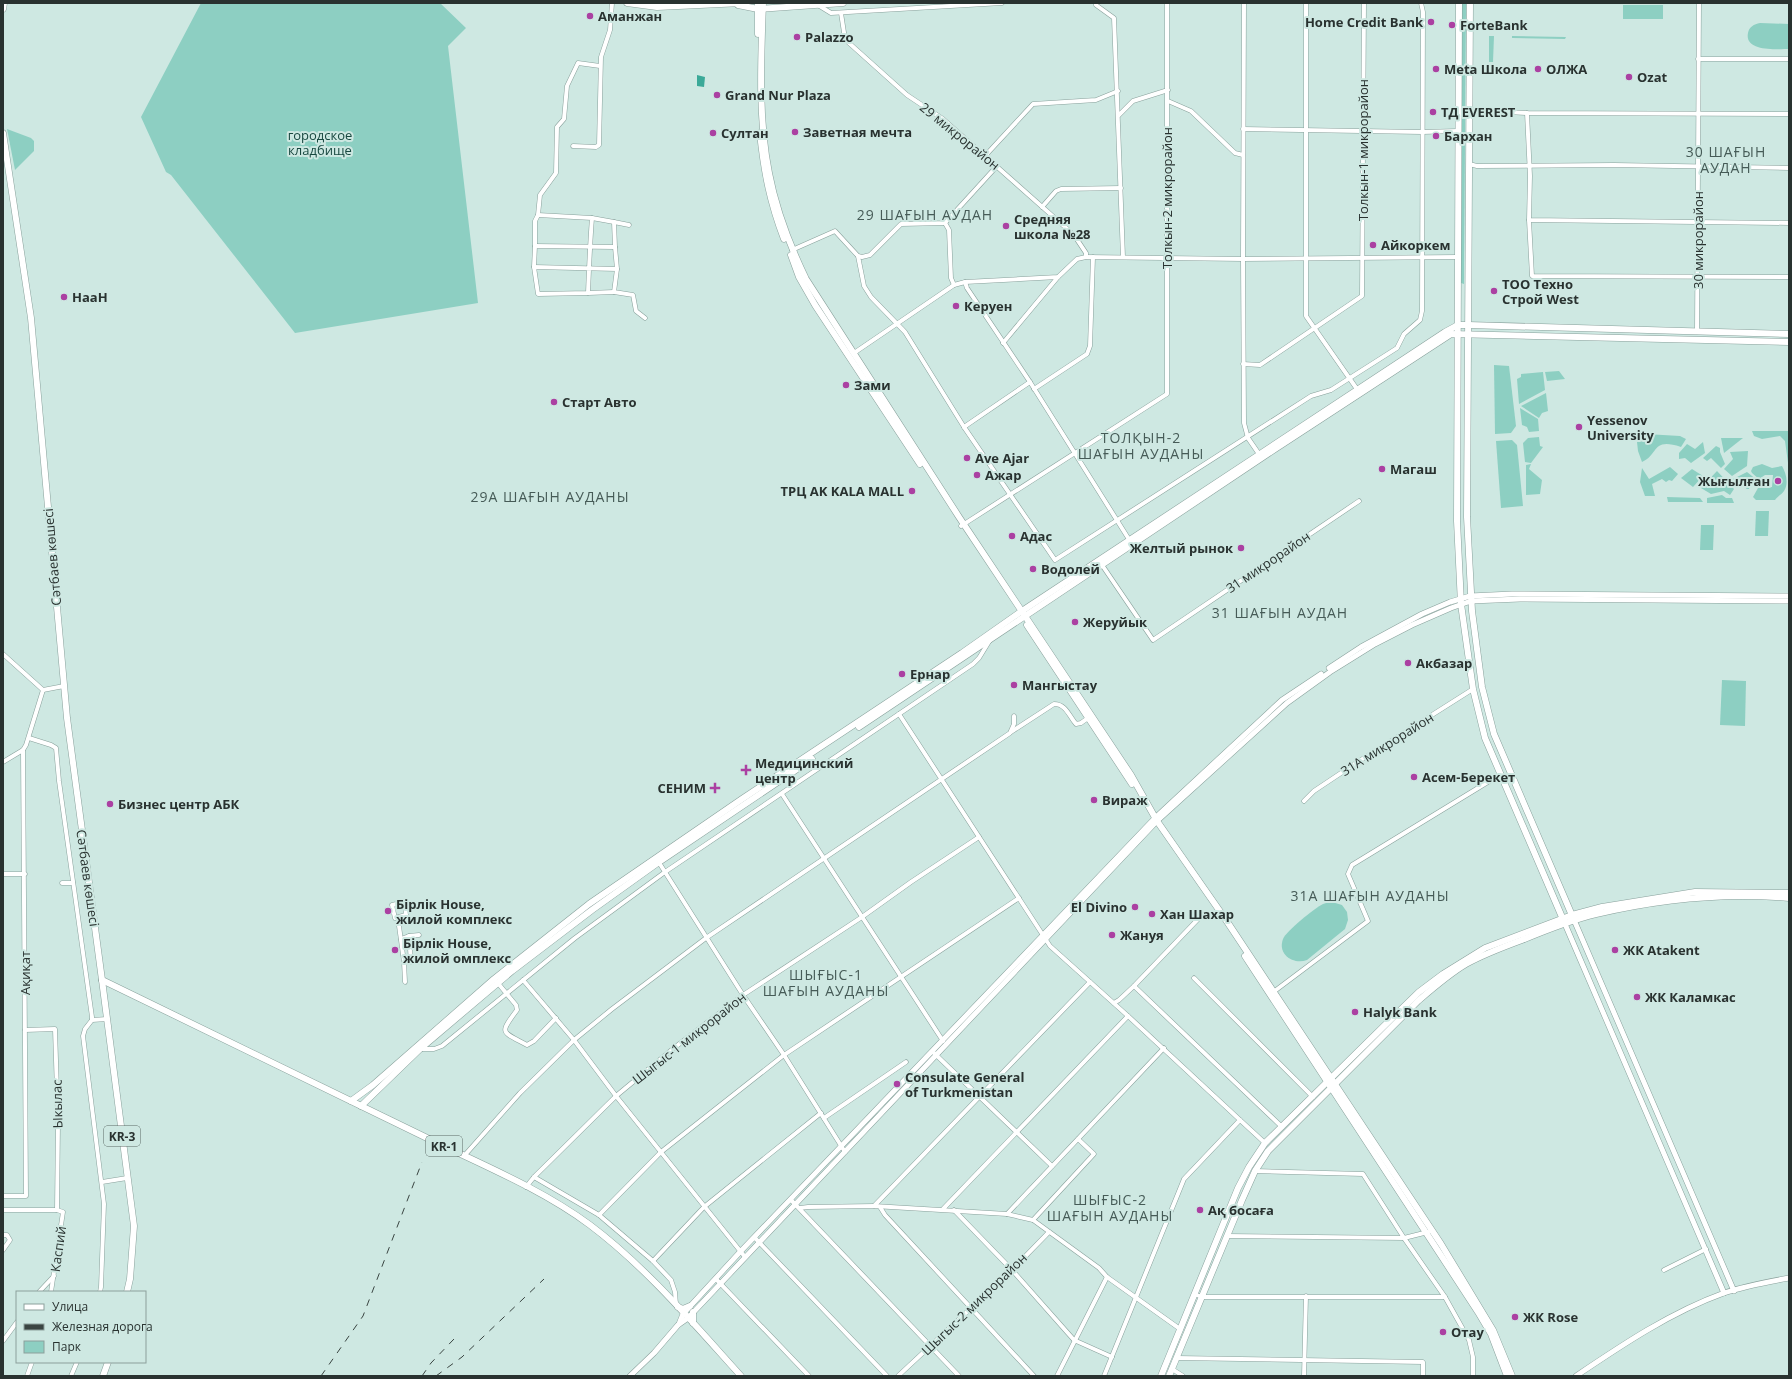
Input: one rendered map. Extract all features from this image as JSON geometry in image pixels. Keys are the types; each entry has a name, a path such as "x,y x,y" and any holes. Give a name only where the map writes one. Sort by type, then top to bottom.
{"main road":[{"path":"3,9 4,3"},
{"path":"627,3 657,6 739,4 760,6 843,3"},
{"path":"1459,3 1457,521 1461,601 1473,689 1485,738 1564,921"},
{"path":"1470,3 1467,520 1471,599 1482,687 1494,734 1573,917"},
{"path":"760,6 760,99 769,173 791,251 852,355 1022,614 1131,775 1155,821"},
{"name":"Сәтбаев көшесі","path":"3,133 31,318 64,686 102,980"},
{"path":"1458,288 1468,288"},
{"path":"351,1101 417,1049 571,918 991,633 1100,563 1458,325 1789,334"},
{"path":"1208,490 1259,454 1451,334 1789,342"},
{"path":"743,801 990,640 1022,614"},
{"path":"1022,614 1155,821 1272,993 1486,1317 1512,1376"},
{"path":"1473,689 1482,687"},
{"path":"1169,1376 1255,1171 1268,1151 1383,1027 1419,992 1443,974 1485,948 1602,907 1686,893 1717,891 1789,893"},
{"path":"1573,917 1695,896 1763,896 1789,898"},
{"name":"KR-3","path":"102,980 134,1226 127,1291"},
{"name":"KR-1","path":"102,980 526,1187 588,1224 614,1244 677,1306 741,1376"},
{"path":"361,1106 417,1049"},
{"path":"1160,1376 1238,1188 1249,1168 1265,1143 1313,1097 1332,1083"},
{"path":"1430,1232 1491,1334 1507,1376"},
{"path":"677,1306 683,1309 692,1309 693,1323"},
{"path":"103,1376 108,1363"}],"street":[{"path":"573,146 596,147 599,145 600,66 601,57 610,30 612,3"},
{"path":"817,4 831,13 841,13 1002,3"},
{"path":"1096,3 1096,5 1114,18 1118,91 1123,257"},
{"name":"Толкын-2 микрорайон","path":"1074,453 1167,394 1167,3"},
{"path":"1244,3 1244,423 1248,438 1259,454"},
{"path":"1306,3 1306,316 1359,391"},
{"name":"Толкын-1 микрорайон","path":"1314,328 1362,296 1364,3"},
{"path":"791,251 835,231 858,256 864,286 871,296 905,332 964,427 1055,560 1248,438 1311,396 1317,393 1326,393 1397,348 1404,334 1420,320 1422,311 1423,12 1421,3"},
{"name":"30 микрорайон","path":"1697,332 1699,3"},
{"name":"29 микрорайон","path":"841,13 845,39 849,43 907,95 944,120 1074,235 1086,253 1086,257"},
{"path":"1698,59 1789,59"},
{"path":"600,66 578,63 567,86 564,119 558,127 556,173 541,193 538,215 535,220 536,246 534,266 538,294 614,292 634,296 636,311 645,318"},
{"path":"1118,115 1133,101 1168,90"},
{"path":"985,156 1033,104 1096,100 1118,91"},
{"path":"1168,101 1192,110 1236,154 1243,155"},
{"path":"1469,110 1527,113 1789,114"},
{"path":"1527,113 1529,220 1532,276 1789,277"},
{"path":"1244,129 1422,132 1458,131"},
{"path":"1469,164 1477,166 1614,165 1789,168"},
{"path":"858,256 862,257 870,255 901,224 945,223 996,166"},
{"path":"1042,207 1061,188 1121,188"},
{"path":"538,215 592,218 629,225"},
{"path":"588,293 589,248 592,218"},
{"path":"1529,220 1789,223"},
{"path":"614,222 616,269 614,292"},
{"path":"945,223 949,230 951,278 954,285"},
{"path":"536,246 589,248 615,247"},
{"path":"1003,343 1058,277 1076,259 1086,257 1422,259 1458,257"},
{"path":"1034,389 1087,354 1090,346 1093,257"},
{"path":"534,266 616,269"},
{"path":"852,355 954,285 966,282 1058,277"},
{"path":"966,282 967,288 1030,382 1131,542"},
{"path":"1243,364 1260,365 1314,328"},
{"path":"964,427 1030,382"},
{"path":"963,525 1074,453"},
{"name":"31 микрорайон","path":"1100,563 1154,640 1359,501"},
{"path":"630,1376 654,1353 718,1281 745,1257 757,1240 1155,821 1282,700 1361,647 1422,614 1461,601 1512,594 1789,596"},
{"path":"1471,599 1789,601"},
{"path":"417,1049 434,1050 442,1046 575,938 665,872 973,664 979,658 990,640 991,633"},
{"path":"3,654 43,690"},
{"path":"43,690 64,686"},
{"name":"31А микрорайон","path":"1304,802 1314,791 1473,689"},
{"path":"3,762 23,750 29,738 43,690"},
{"path":"464,1156 520,1093 574,1040 706,938 1054,704 1059,704 1064,707 1076,724 1081,724 1088,718"},
{"path":"899,714 1050,946 1164,1048 1265,1143"},
{"path":"1010,733 1014,724 1014,716"},
{"path":"29,738 56,748 59,781 92,1020 82,1036 104,1204 100,1291"},
{"name":"Ақиқат","path":"3,1196 26,1196 23,750"},
{"path":"1272,993 1368,921 1348,874 1352,865 1501,774"},
{"path":"782,794 945,1043"},
{"name":"Шыгыс-1 микрорайон","path":"526,1187 534,1177 616,1096 674,1048 743,996 979,837"},
{"path":"657,860 743,996 784,1055 843,1149"},
{"path":"3,874 25,874"},
{"path":"62,883 73,882"},
{"path":"599,1215 661,1152 784,1055 1019,898"},
{"path":"405,902 406,915 395,918 392,905 405,902"},
{"path":"1114,1003 1134,986 1202,915"},
{"path":"1573,917 1734,1291"},
{"path":"1564,921 1724,1293"},
{"path":"399,926 405,982"},
{"path":"401,939 419,935"},
{"path":"409,936 411,962"},
{"path":"404,962 443,961"},
{"path":"1194,978 1313,1097"},
{"path":"523,980 574,1040 616,1096 745,1257"},
{"path":"496,981 516,1005 517,1010 504,1026 504,1030 508,1035 527,1045 534,1041 556,1018"},
{"path":"874,1206 1090,982"},
{"path":"1134,986 1282,1127"},
{"path":"943,1209 1128,1016"},
{"path":"92,1020 107,1019"},
{"name":"Ыкылас","path":"25,1030 55,1029 58,1123 57,1210"},
{"path":"1008,1214 1164,1048"},
{"path":"934,1054 1052,1166"},
{"path":"824,1118 906,1062"},
{"path":"1643,1105 1652,1101"},
{"path":"653,1261 704,1206 821,1113"},
{"path":"1104,1376 1184,1179 1240,1120"},
{"path":"1033,1220 1094,1154 1078,1139"},
{"path":"1249,1168 1255,1171 1363,1174 1404,1238 1445,1297 1469,1340 1473,1357 1473,1376"},
{"path":"534,1177 599,1215 653,1261 672,1280 677,1306"},
{"path":"102,1182 127,1178"},
{"path":"793,1202 959,1376"},
{"path":"800,1208 874,1206 943,1209 1008,1214 1033,1220 1099,1268 1107,1277 1180,1329"},
{"path":"880,1207 884,1215 1034,1376"},
{"path":"3,1210 57,1210"},
{"name":"Каспий","path":"51,1291 63,1212 57,1210"},
{"path":"954,1210 1012,1270 1074,1340 1112,1357"},
{"name":"Шыгыс-2 микрорайон","path":"898,1376 1012,1270 1049,1232"},
{"path":"1227,1236 1404,1238 1430,1232"},
{"path":"3,1250 10,1240 5,1235"},
{"path":"718,1281 740,1252 757,1240"},
{"path":"757,1240 887,1376"},
{"path":"1664,1270 1706,1249"},
{"path":"40,1291 54,1276"},
{"path":"1057,1376 1107,1277"},
{"path":"1576,1376 1607,1354 1670,1318 1724,1293 1789,1278"},
{"path":"718,1281 809,1376"},
{"path":"1194,1294 1202,1297 1445,1297"},
{"path":"1304,1376 1306,1296"},
{"path":"3,1341 16,1323"},
{"path":"1177,1358 1423,1362 1423,1376"},
{"path":"28,1376 32,1363"},
{"path":"71,1376 77,1363"},
{"path":"1172,1369 1183,1376"}],"green space":[{"name":"городское кладбище","path":"201,3 440,3 466,28 448,46 478,303 295,333 171,175 166,172 141,117"},
{"path":"1462,3 1466,3 1464,284 1461,283"},
{"path":"1623,5 1663,5 1663,19 1623,19"},
{"path":"1760,23 1789,24 1789,49 1770,49 1751,44 1748,39 1749,29"},
{"path":"1489,36 1494,36 1493,62 1489,62"},
{"path":"1512,36 1566,37 1565,39 1512,38"},
{"path":"7,129 31,138 34,141 34,151 15,170"},
{"path":"1494,365 1509,366 1516,426 1511,433 1495,434"},
{"path":"1559,371 1565,379 1547,381 1545,372"},
{"path":"1543,372 1545,390 1519,404 1517,379 1521,377 1521,374"},
{"path":"1546,393 1548,411 1542,413 1539,418 1521,406"},
{"path":"1520,408 1538,419 1539,431 1529,432 1527,427 1522,425"},
{"path":"1752,431 1789,431 1789,470 1785,441 1780,436 1762,439 1754,436"},
{"path":"1646,434 1680,436 1686,439 1681,447 1671,444 1660,446 1642,462 1638,451 1637,442"},
{"path":"1539,437 1540,446 1543,447 1531,463 1525,462 1523,443 1528,438"},
{"path":"1721,438 1743,438 1724,453"},
{"path":"1512,440 1517,445 1523,506 1501,508 1496,441"},
{"path":"1703,442 1705,453 1691,463 1685,458 1679,459 1679,453 1687,444 1695,449"},
{"path":"1716,446 1720,448 1725,464 1721,468 1711,458 1707,461 1703,458"},
{"path":"1748,451 1747,466 1732,476 1724,469 1733,459 1730,452"},
{"path":"1531,464 1529,469 1542,480 1540,494 1526,495 1526,465"},
{"path":"1762,464 1772,468 1782,466 1785,472 1787,481 1786,488 1775,500 1756,500 1753,497 1758,488 1772,487 1773,475 1765,475 1759,479 1751,471 1753,467"},
{"path":"1670,467 1678,474 1672,481 1669,480 1666,482 1662,479 1652,484 1655,496 1645,496 1640,482 1642,468 1649,479"},
{"path":"1692,469 1703,476 1693,487 1681,478"},
{"path":"1717,471 1734,489 1730,495 1724,491 1711,494 1701,488"},
{"path":"1747,472 1757,480 1750,484 1749,489 1733,479"},
{"path":"1722,495 1726,498 1732,498 1734,503 1707,503 1707,498"},
{"path":"1667,497 1700,498 1703,502 1668,502"},
{"path":"1756,511 1769,511 1768,536 1755,536"},
{"path":"1701,525 1714,525 1713,550 1700,550"},
{"path":"1722,680 1746,681 1745,726 1720,725"},
{"path":"1332,902 1342,905 1347,912 1348,920 1345,929 1307,960 1292,960 1282,950 1285,935 1314,910 1323,904"}],"shaded area":[{"path":"697,75 705,77 704,87 697,86"}],"railway":[{"path":"321,1376 363,1316 422,1162"},
{"path":"436,1376 462,1357 544,1279"},
{"path":"422,1376 431,1363 454,1339"}],"place":[{"name":"Аманжан","path":"590,16"},
{"name":"Home Credit Bank","path":"1431,22"},
{"name":"ForteBank","path":"1452,25"},
{"name":"Palazzo","path":"797,37"},
{"name":"Meta Школа","path":"1436,69"},
{"name":"ОЛЖА","path":"1538,69"},
{"name":"Ozat","path":"1629,77"},
{"name":"Grand Nur Plaza","path":"717,95"},
{"name":"ТД EVEREST","path":"1433,112"},
{"name":"Заветная мечта","path":"795,132"},
{"name":"Султан","path":"713,133"},
{"name":"Бархан","path":"1436,136"},
{"name":"Средняя школа №28","path":"1006,226"},
{"name":"Айкоркем","path":"1373,245"},
{"name":"ТОО Техно Строй West","path":"1494,291"},
{"name":"НааН","path":"64,297"},
{"name":"Керуен","path":"956,306"},
{"name":"Зами","path":"846,385"},
{"name":"Старт Авто","path":"554,402"},
{"name":"Yessenov University","path":"1579,427"},
{"name":"Ave Ajar","path":"967,458"},
{"name":"Магаш","path":"1382,469"},
{"name":"Ажар","path":"977,475"},
{"name":"Жығылған","path":"1778,481"},
{"name":"ТРЦ AK KALA MALL","path":"912,491"},
{"name":"Адас","path":"1012,536"},
{"name":"Желтый рынок","path":"1241,548"},
{"name":"Водолей","path":"1033,569"},
{"name":"Жеруйык","path":"1075,622"},
{"name":"Акбазар","path":"1408,663"},
{"name":"Ернар","path":"902,674"},
{"name":"Мангыстау","path":"1014,685"},
{"name":"Медицинский центр","path":"746,770"},
{"name":"Асем-Берекет","path":"1414,777"},
{"name":"СЕНИМ","path":"715,788"},
{"name":"Вираж","path":"1094,800"},
{"name":"Бизнес центр АБК","path":"110,804"},
{"name":"El Divino","path":"1135,907"},
{"name":"Бірлік House, жилой комплекс","path":"388,911"},
{"name":"Хан Шахар","path":"1152,914"},
{"name":"Жануя","path":"1112,935"},
{"name":"Бірлік House, жилой омплекс","path":"395,950"},
{"name":"ЖК Atakent","path":"1615,950"},
{"name":"ЖК Каламкас","path":"1637,997"},
{"name":"Halyk Bank","path":"1355,1012"},
{"name":"Consulate General of Turkmenistan","path":"897,1084"},
{"name":"Ақ босаға","path":"1200,1210"},
{"name":"ЖК Rose","path":"1515,1317"},
{"name":"Отау","path":"1443,1332"}],"district":[{"name":"30 ШАҒЫН АУДАН","path":"1726,160"},
{"name":"29 ШАҒЫН АУДАН","path":"925,214"},
{"name":"ТОЛҚЫН-2 ШАҒЫН АУДАНЫ","path":"1141,446"},
{"name":"29А ШАҒЫН АУДАНЫ","path":"550,496"},
{"name":"31 ШАҒЫН АУДАН","path":"1280,612"},
{"name":"31А ШАҒЫН АУДАНЫ","path":"1370,895"},
{"name":"ШЫҒЫС-1 ШАҒЫН АУДАНЫ","path":"826,982"},
{"name":"ШЫҒЫС-2 ШАҒЫН АУДАНЫ","path":"1110,1208"}]}
